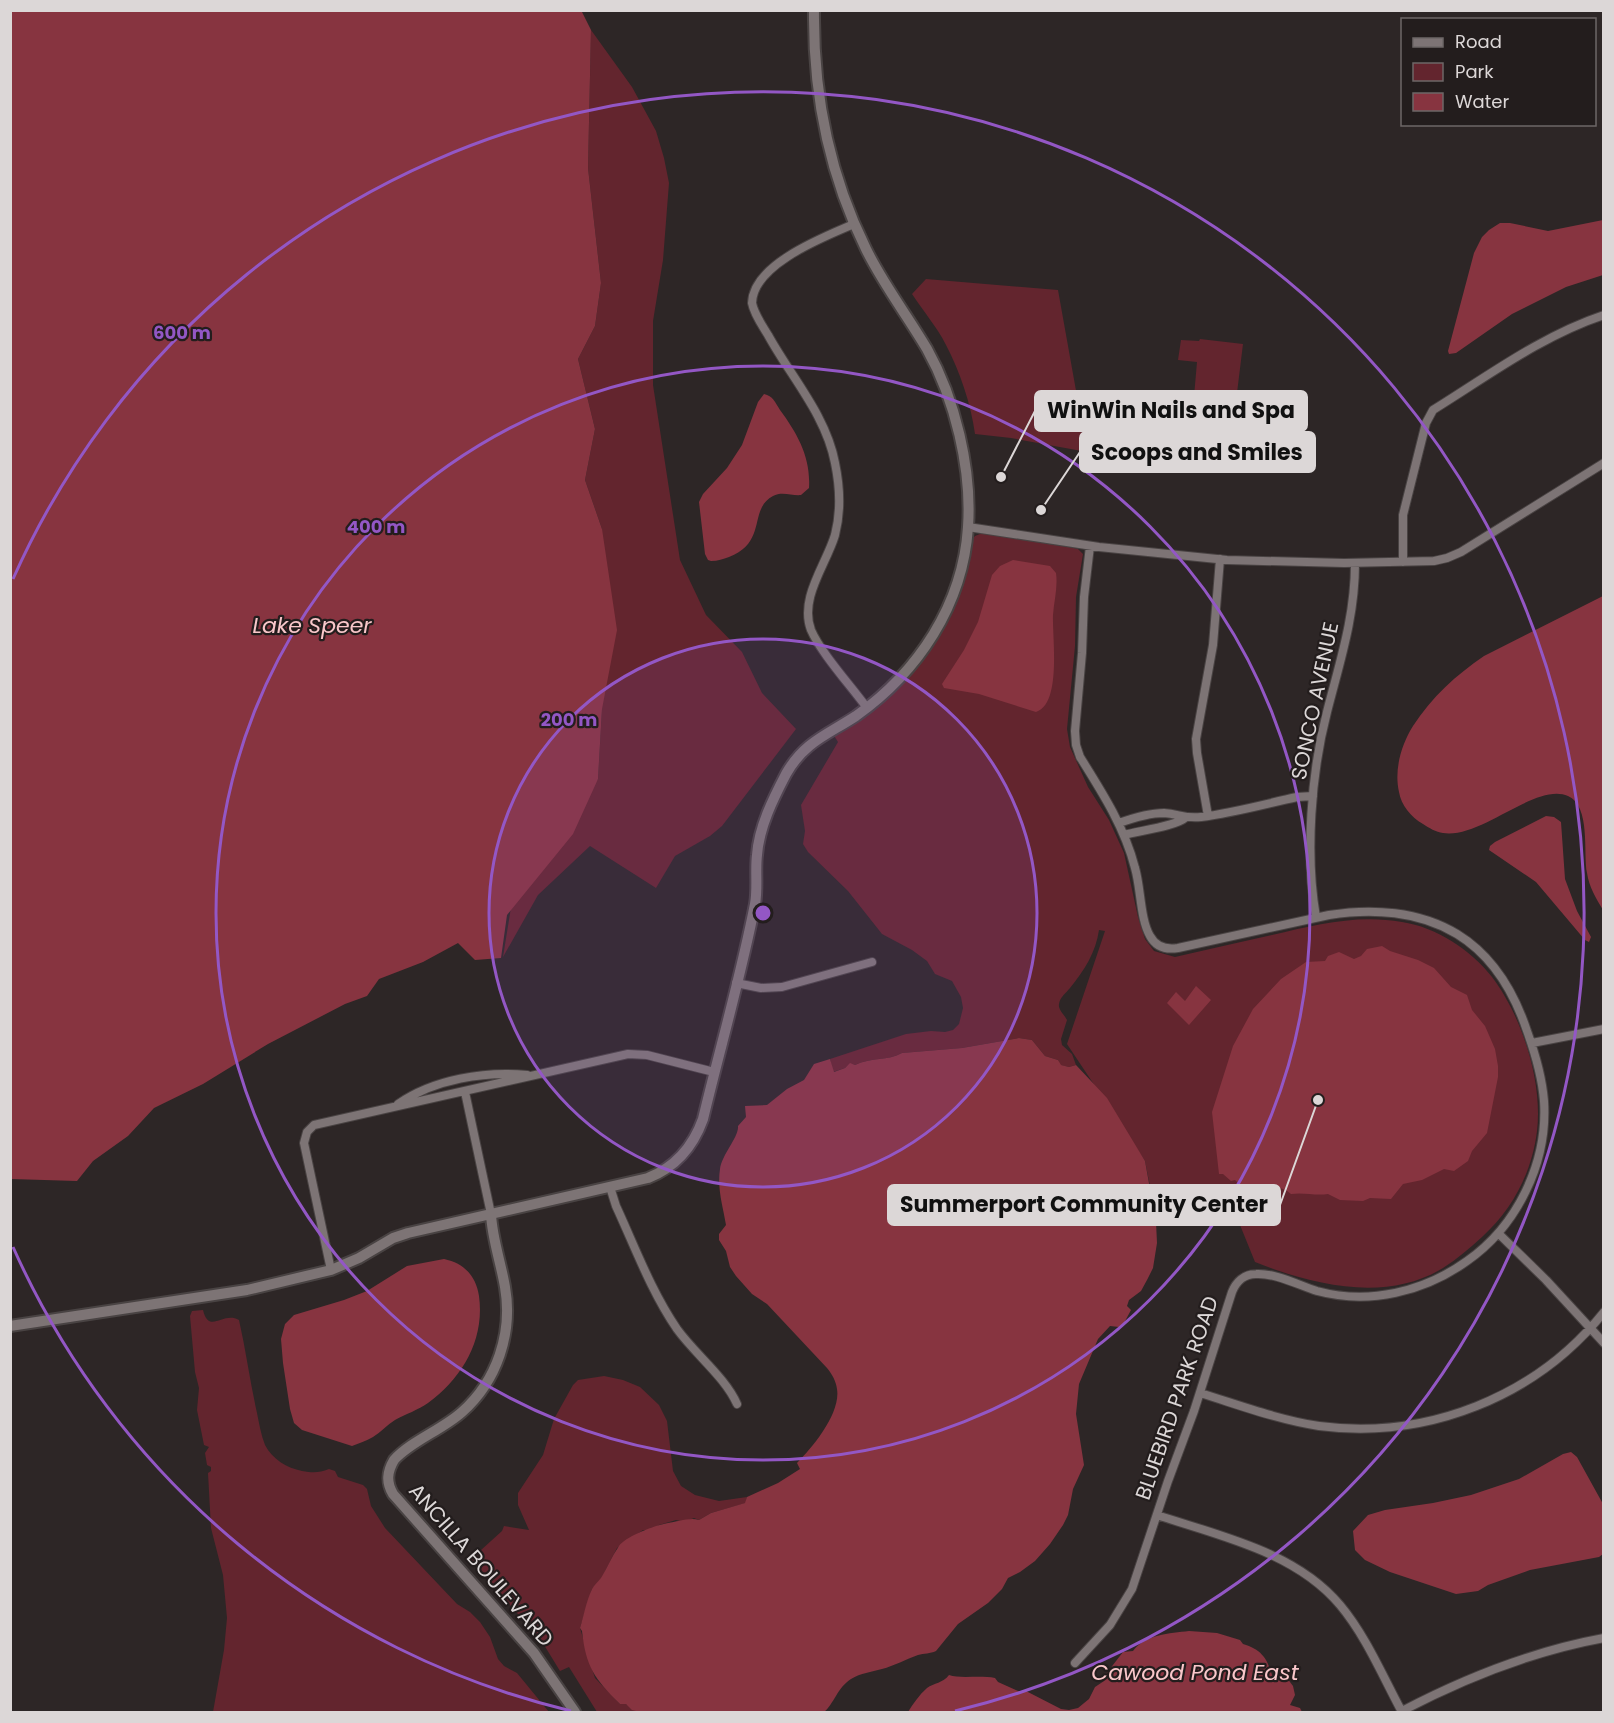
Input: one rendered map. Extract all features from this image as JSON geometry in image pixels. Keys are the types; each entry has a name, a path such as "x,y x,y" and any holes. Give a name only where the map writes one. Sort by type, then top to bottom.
{"street":[{"path":"10,1326 225,1294 331,1270 401,1235 656,1175 671,1166 686,1152 696,1136 703,1119 756,899 756,860 760,837 783,782 798,757 810,744 867,708 886,693 925,649 936,631 955,588 964,556 968,527 962,452 956,419 946,391 927,349 888,290 854,224 834,166 818,97 814,50 814,10"},
{"path":"854,224 802,247 783,259 756,287 752,294 752,303 776,349 817,414 833,451 838,483 839,514 833,542 810,596 809,621 820,646 867,708"},
{"path":"1403,561 1404,515 1426,423 1433,410 1526,351 1561,332 1604,315"},
{"path":"968,527 1090,546 1220,559 1355,563 1434,561 1453,556 1604,463"},
{"name":"BLUEBIRD PARK ROAD","path":"1075,1663 1104,1633 1127,1599 1136,1580 1156,1515 1236,1284 1244,1277 1261,1274 1316,1290 1360,1296 1389,1294 1411,1289 1443,1277 1470,1260 1498,1234 1523,1196 1541,1143 1544,1116 1541,1076 1517,1003 1504,980 1487,959 1457,934 1425,920 1389,912 1353,911 1178,948 1161,947 1152,940 1147,929 1136,869 1124,835 1080,756 1075,738 1083,642 1084,597 1090,546"},
{"path":"1208,816 1196,739 1215,636 1220,559"},
{"name":"SONCO AVENUE","path":"1316,918 1311,880 1313,796 1320,743 1349,630 1354,597 1355,563"},
{"path":"1119,823 1158,813 1185,818 1208,816 1297,797 1313,796"},
{"path":"1124,835 1178,823 1185,818"},
{"path":"736,983 761,988 782,987 872,962"},
{"path":"1532,1043 1604,1029"},
{"path":"331,1270 305,1149 307,1132 319,1123 633,1053 714,1072"},
{"path":"397,1105 421,1092 462,1078 494,1074 530,1075"},
{"name":"ANCILLA BOULEVARD","path":"465,1092 491,1214 507,1305 506,1334 499,1358 482,1390 463,1412 394,1460 389,1470 388,1485 393,1494 534,1653 574,1713"},
{"path":"610,1187 615,1206 662,1305 684,1339 727,1388 737,1404"},
{"path":"1498,1234 1546,1280 1604,1343"},
{"path":"1200,1393 1283,1418 1320,1426 1372,1428 1418,1423 1466,1410 1503,1395 1546,1368 1604,1312"},
{"path":"1156,1515 1275,1556 1320,1584 1351,1619 1402,1712 1444,1690 1496,1668 1564,1647 1604,1638"}],"green space":[{"path":"591,30 632,87 656,131 669,183 663,260 653,321 653,385 680,560 706,615 742,652 762,693 796,729 722,826 710,836 675,856 656,888 590,846 538,895 503,957 512,901 598,779 602,709 602,529 585,480 595,429 578,359 595,326 601,283 588,168"},
{"path":"926,279 1058,290 1087,452 975,434 968,400 951,355 912,294"},
{"path":"1200,339 1243,344 1237,393 1213,391 1210,410 1193,408 1197,362 1178,360 1181,340 1199,341"},
{"path":"984,533 1074,548 1083,554 1076,597 1075,646 1067,729 1070,747 1088,787 1109,820 1124,853 1138,917 1145,939 1154,951 1175,957 1320,924 1369,919 1402,922 1427,929 1452,941 1483,967 1503,993 1513,1011 1528,1050 1537,1092 1537,1131 1531,1161 1519,1189 1503,1214 1477,1241 1443,1268 1421,1279 1374,1288 1349,1287 1301,1278 1255,1262 1240,1225 1238,1213 1151,1191 1145,1161 1067,1044 1105,931 1099,930 1089,961 1059,1004 1067,1020 1061,1039 1062,1045 1072,1054 1076,1065 1069,1067 1060,1065 1058,1060 1045,1056 1032,1040 1019,1038 962,1048 902,1053 855,1065 850,1064 833,1072 830,1059 906,1034 945,1032 953,1030 959,1024 963,1008 961,997 952,981 935,974 927,961 882,934 848,891 808,852 803,844 805,831 801,805 838,742 833,734 868,712 898,687 912,673 936,641 959,593 970,543 972,539"},
{"path":"203,1310 209,1321 227,1318 239,1320 261,1433 272,1455 296,1470 316,1472 329,1469 335,1471 338,1477 363,1485 367,1489 371,1506 385,1528 457,1604 480,1622 490,1637 498,1659 504,1666 517,1673 549,1712 213,1712 227,1618 223,1575 211,1528 208,1473 211,1467 207,1465 205,1453 209,1447 204,1445 197,1410 199,1388 195,1372 190,1316 192,1311"},
{"path":"604,1376 640,1387 659,1405 667,1421 673,1471 681,1486 695,1495 719,1501 747,1497 746,1503 711,1513 699,1520 694,1518 684,1522 676,1520 649,1531 643,1530 617,1548 601,1579 592,1589 580,1628 595,1678 620,1704 626,1704 640,1712 597,1712 569,1667 560,1671 541,1640 470,1560 502,1531 504,1526 529,1530 518,1505 518,1493 543,1455 554,1419 578,1380"}],"water":[{"name":"Lake Speer","path":"11,10 581,10 591,30 588,168 601,283 595,326 578,359 595,429 585,480 602,529 617,630 602,709 598,779 573,834 507,915 501,958 475,960 458,943 423,962 379,979 367,996 345,1004 268,1044 203,1084 154,1108 128,1136 93,1161 77,1181 11,1179"},
{"path":"1603,220 1603,275 1566,287 1512,314 1456,353 1449,354 1474,253 1482,237 1489,230 1500,223 1510,223 1548,231"},
{"path":"764,394 774,400 802,446 808,466 809,488 801,495 773,496 761,509 749,543 741,551 729,557 711,561 705,554 699,502 703,494 727,468 742,445 758,402"},
{"path":"1013,560 1050,566 1056,573 1053,615 1053,683 1044,706 1036,712 979,694 944,688 942,684 964,650 978,622 992,575 1000,566"},
{"path":"1603,596 1603,910 1588,878 1585,831 1580,809 1568,796 1555,794 1540,797 1474,828 1458,833 1443,833 1435,831 1414,818 1407,810 1400,797 1397,775 1402,749 1413,726 1436,696 1454,679 1484,656"},
{"path":"1546,816 1554,817 1561,822 1565,879 1577,911 1591,937 1589,942 1536,882 1489,850 1495,842"},
{"path":"1382,946 1434,968 1451,987 1467,995 1472,1010 1485,1026 1495,1049 1498,1077 1487,1133 1472,1151 1468,1161 1454,1171 1444,1169 1422,1180 1403,1184 1391,1199 1370,1198 1363,1201 1340,1200 1328,1194 1291,1194 1270,1187 1249,1188 1219,1174 1212,1112 1233,1046 1253,1009 1281,979 1306,962 1325,961 1328,956 1339,952 1354,959 1361,956 1367,949"},
{"path":"1196,986 1211,1000 1189,1025 1167,1003 1176,992 1185,1001"},
{"path":"1019,1038 1032,1040 1045,1056 1058,1060 1061,1065 1069,1067 1076,1065 1107,1098 1145,1161 1156,1222 1157,1243 1153,1268 1141,1291 1129,1300 1127,1306 1131,1310 1124,1323 1119,1327 1110,1326 1098,1339 1079,1384 1076,1414 1084,1465 1073,1489 1068,1515 1063,1525 1035,1561 1008,1578 1002,1589 988,1603 958,1624 936,1651 918,1655 851,1679 842,1687 824,1712 640,1712 632,1710 626,1704 620,1704 593,1671 580,1628 592,1589 619,1546 634,1535 656,1526 688,1519 699,1520 711,1513 745,1503 747,1497 778,1483 800,1469 797,1463 825,1429 835,1408 837,1389 829,1370 767,1304 752,1294 736,1276 719,1240 719,1234 726,1225 720,1190 721,1163 736,1135 738,1126 746,1117 745,1106 767,1105 787,1089 804,1080 814,1064 830,1059 834,1072 845,1068 850,1063 855,1065 902,1053 962,1048"},
{"path":"444,1259 463,1267 468,1272 475,1282 479,1296 478,1328 474,1343 461,1370 440,1393 424,1405 395,1420 373,1437 352,1446 302,1430 294,1423 290,1409 281,1339 285,1324 294,1315 367,1291 407,1266"},
{"path":"1571,1452 1577,1457 1603,1504 1603,1554 1599,1557 1530,1570 1488,1585 1478,1591 1456,1594 1390,1572 1365,1560 1355,1550 1353,1531 1368,1515 1471,1495 1519,1479 1563,1454"},
{"name":"Cawood Pond East","path":"1189,1631 1217,1633 1240,1640 1243,1644 1254,1648 1268,1663 1272,1675 1287,1678 1293,1686 1295,1695 1290,1705 1300,1708 1302,1712 908,1712 927,1688 949,1675 995,1678 998,1682 1018,1691 1026,1691 1061,1709 1078,1708 1089,1699 1095,1687 1104,1681 1106,1674 1123,1652 1133,1651 1151,1638"}],"place":[{"name":"WinWin Nails and Spa","path":"1001,477"},
{"name":"Scoops and Smiles","path":"1041,510"},
{"name":"Summerport Community Center","path":"1318,1100"}]}
